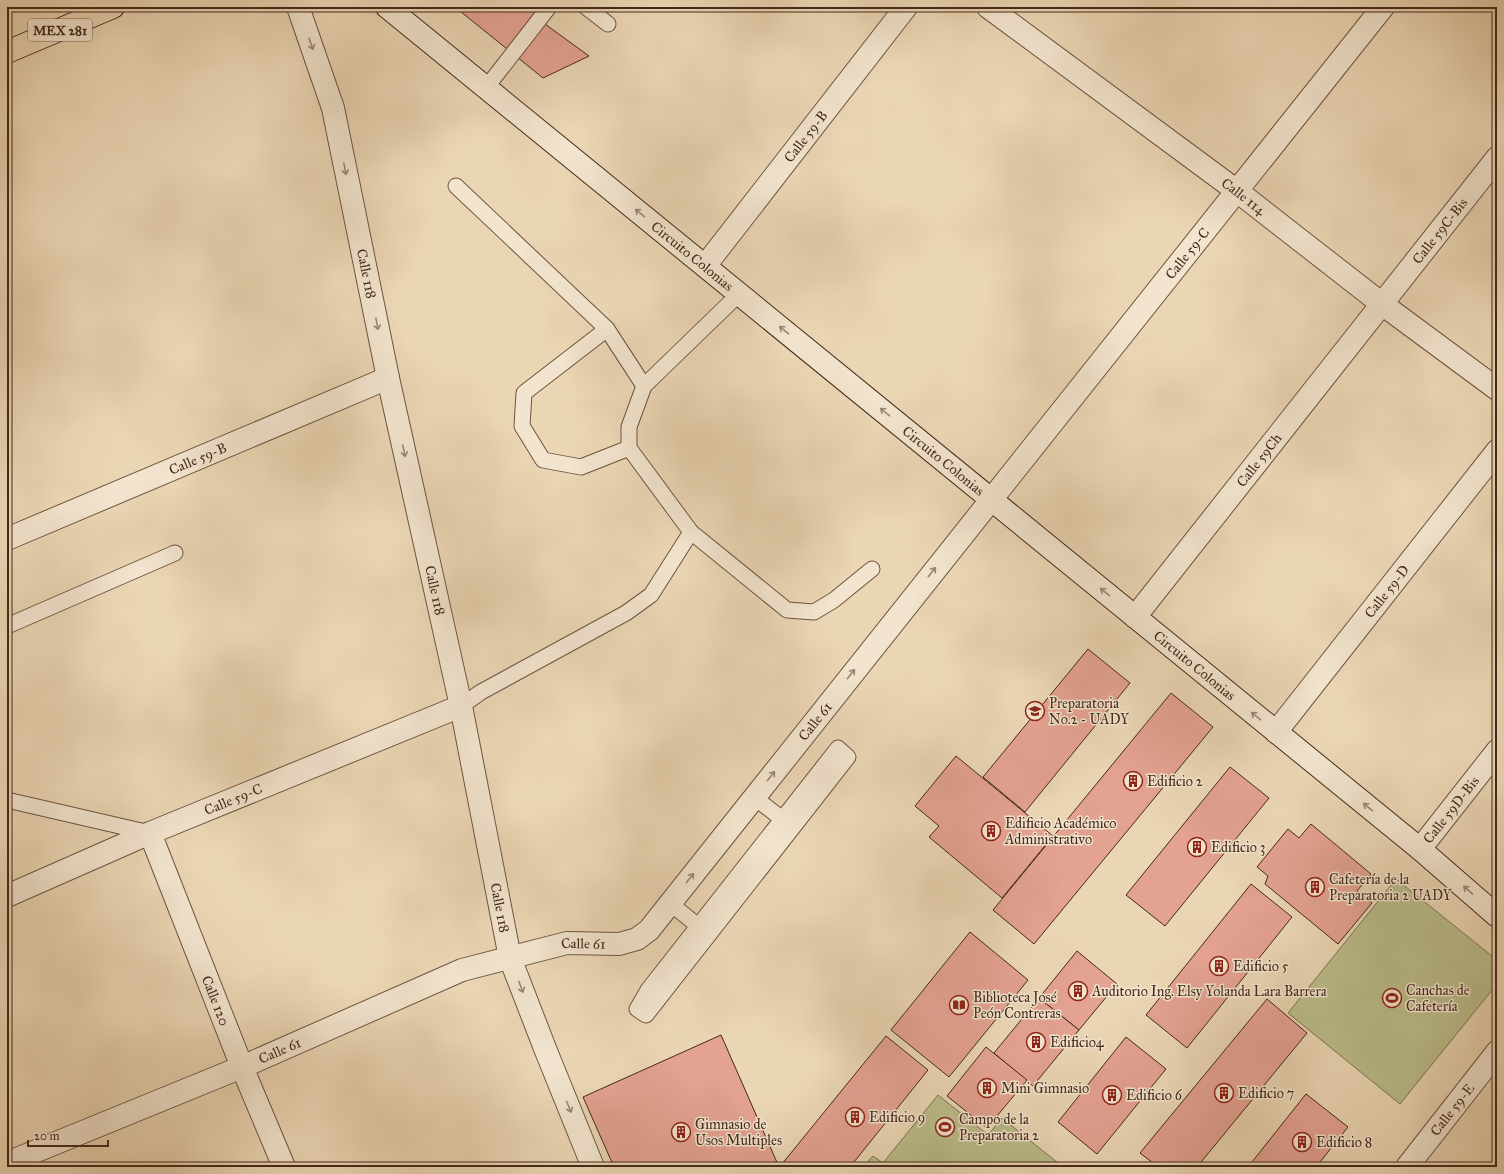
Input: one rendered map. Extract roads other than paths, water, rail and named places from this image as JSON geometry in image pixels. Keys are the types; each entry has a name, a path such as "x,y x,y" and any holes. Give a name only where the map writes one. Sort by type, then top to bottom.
{"main road":[{"name":"MEX 281","path":"7,52 113,7"}],"street":[{"name":"Calle 118","path":"298,7 333,108 388,378 461,706 510,958 546,1051 594,1167"},
{"name":"Circuito Colonias","path":"387,7 1420,849 1497,916"},
{"name":"Calle 59-B","path":"705,266 906,7"},
{"name":"Calle 114","path":"988,7 1237,191 1382,304 1497,389"},
{"name":"Calle 59-C","path":"990,498 1383,7"},
{"name":"Calle 59C-Bis","path":"1382,304 1497,158"},
{"name":"Calle 59Ch","path":"1135,617 1382,304"},
{"name":"Calle 59-B","path":"7,539 388,378"},
{"name":"Calle 59-D","path":"1276,732 1497,451"},
{"name":"Calle 61","path":"7,1163 242,1067 462,970 567,943 619,944 637,939 649,930 670,904 990,498"},
{"name":"Calle 59-C","path":"7,896 150,833 461,706"},
{"name":"Calle 59D-Bis","path":"1420,849 1497,751"},
{"name":"Calle 120","path":"150,833 242,1067 284,1167"},
{"name":"Calle 59-E","path":"1407,1167 1497,1052"}],"lane":[{"path":"486,88 549,7"},
{"path":"586,7 608,24"},
{"path":"456,186 607,329 644,386"},
{"path":"739,294 644,386 629,427 629,448 691,532 787,610 814,612 834,600 872,569"},
{"path":"607,329 524,393 522,426 543,460 581,467 629,448"},
{"path":"461,706 481,692 626,614 651,595 691,532"},
{"path":"7,626 175,553"},
{"path":"838,748 848,757 646,1015 637,1009 648,990 698,926 838,748"},
{"path":"754,797 782,819"},
{"path":"7,800 150,833"},
{"path":"670,904 698,926"}],"place":[{"name":"Preparatoria No.2 - UADY","path":"1035,711"},
{"name":"Edificio 2","path":"1133,781"},
{"name":"Edificio Académico Administrativo","path":"991,831"},
{"name":"Edificio 3","path":"1197,847"},
{"name":"Cafetería de la Preparatoria 2 UADY","path":"1315,887"},
{"name":"Edificio 5","path":"1219,966"},
{"name":"Auditorio Ing. Elsy Yolanda Lara Barrera","path":"1078,991"},
{"name":"Canchas de Cafetería","path":"1392,998"},
{"name":"Biblioteca José Peón Contreras","path":"959,1005"},
{"name":"Edificio4","path":"1036,1042"},
{"name":"Mini Gimnasio","path":"987,1088"},
{"name":"Edificio 7","path":"1224,1093"},
{"name":"Edificio 6","path":"1112,1095"},
{"name":"Edificio 9","path":"855,1117"},
{"name":"Campo de la Preparatoria 2","path":"945,1127"},
{"name":"Gimnasio de Usos Multiples","path":"681,1132"},
{"name":"Edificio 8","path":"1302,1142"}]}
